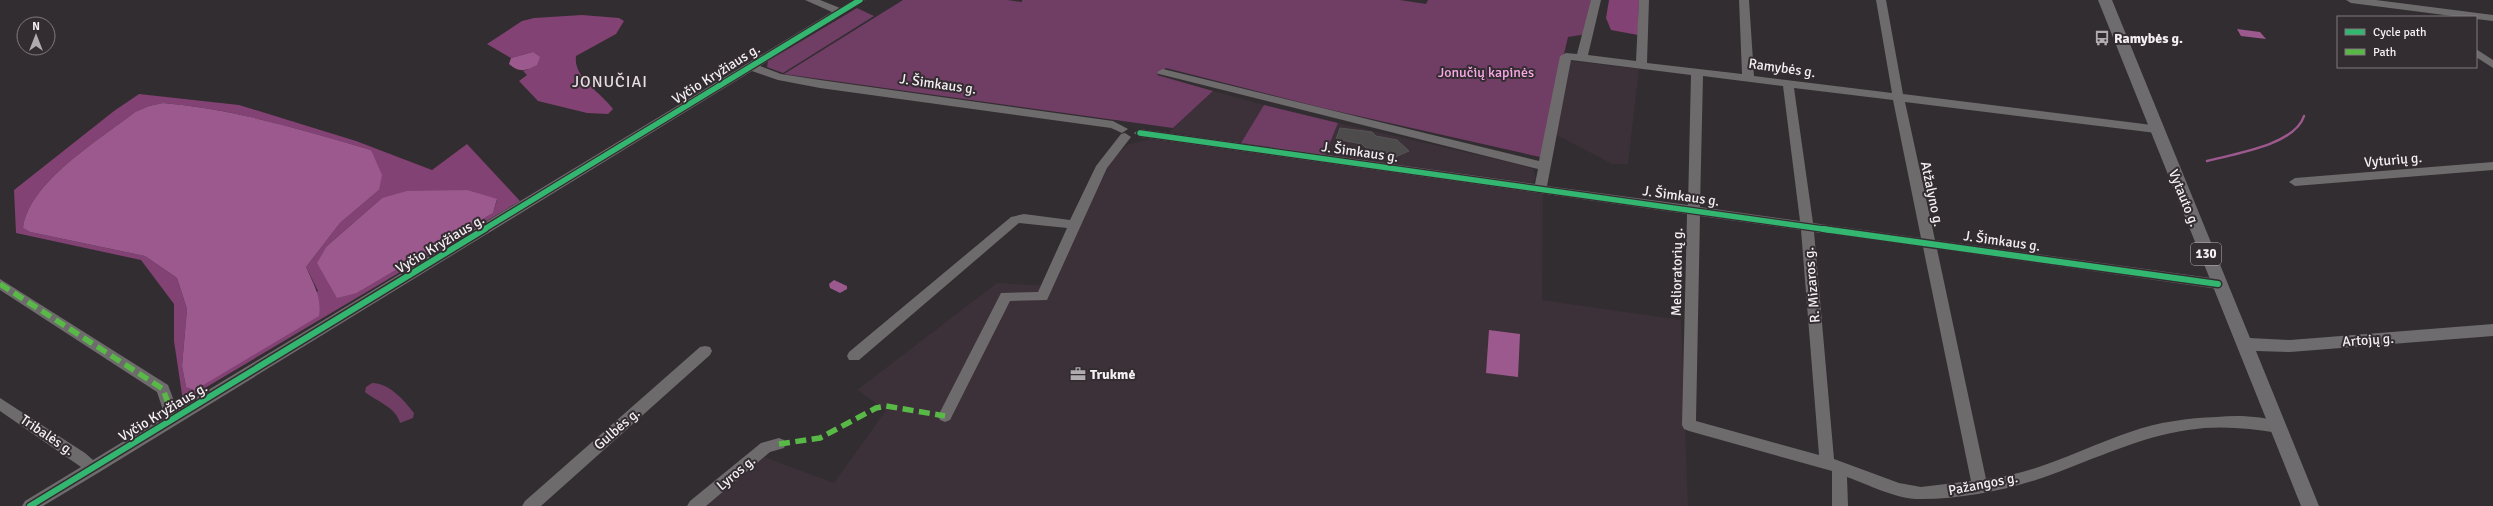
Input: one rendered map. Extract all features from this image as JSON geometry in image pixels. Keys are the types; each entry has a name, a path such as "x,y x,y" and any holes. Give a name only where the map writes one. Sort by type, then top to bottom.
{"main road":[{"name":"Vytauto g.","path":"2105,0 2218,284 2310,506"},
{"name":"Artojų g.","path":"2244,344 2290,346 2493,330"}],"street":[{"path":"810,0 841,12"},
{"name":"Vyčio Kryžiaus g.","path":"30,506 174,420 860,0"},
{"path":"1582,58 1596,0"},
{"path":"1641,65 1644,0"},
{"path":"1744,0 1748,78"},
{"name":"Atžalyno g.","path":"1881,0 1898,97 1931,243 1980,486"},
{"path":"2351,0 2493,18"},
{"path":"2421,9 2430,16"},
{"path":"2477,53 2493,65"},
{"name":"Ramybės g.","path":"1544,166 1566,56 2156,129"},
{"name":"J. Šimkaus g.","path":"751,66 778,77 820,84 1113,126 1134,138 1140,133 2218,284"},
{"path":"1163,72 1315,111 1544,166 1540,189"},
{"name":"Melioratorių g.","path":"1689,425 1697,72"},
{"name":"R. Mizaros g.","path":"1788,84 1807,226 1833,466 1840,506"},
{"path":"945,416 1006,296 1042,297 1102,166 1124,133"},
{"name":"Vyturių g.","path":"2295,182 2493,166"},
{"path":"854,356 1015,220 1024,218 1075,224"},
{"path":"0,284 163,388 174,420"},
{"name":"Gulbės g.","path":"530,506 705,351"},
{"name":"Tribalės g.","path":"0,404 80,457 93,469"},
{"name":"Pažangos g.","path":"1689,425 1833,466 1898,489 1921,493 2000,484 2047,470 2135,436 2188,424 2233,421 2278,427"},
{"name":"Lyros g.","path":"695,506 766,448 779,444"}],"shaded area":[{"path":"1609,0 1639,0 1638,35 1611,30 1606,18"},
{"path":"582,15 619,18 624,21 616,34 576,56 576,64 583,78 613,109 608,114 587,113 538,101 519,81 527,75 523,71 529,69 533,52 511,58 487,44 522,21 534,18"},
{"path":"2237,29 2260,32 2266,39 2241,36"},
{"path":"533,52 540,57 537,65 533,67 526,70 519,70 509,64 511,58"},
{"path":"1572,61 1639,69 1628,164 1612,164 1555,134 1568,62"},
{"path":"1213,91 1264,105 1241,143 1169,132"},
{"path":"139,94 239,105 356,141 432,170 467,144 520,201 183,401 174,341 174,304 141,260 16,233 14,190 114,111","holes":["163,103 242,115 371,150 379,190 340,223 306,267 318,291 186,387 182,366 187,309 177,278 145,256 30,232 23,228 28,211 38,194 68,163 135,112 149,106","468,190 497,200 493,213 357,293 327,246 382,198"]},
{"path":"163,103 242,115 371,150 382,175 379,190 340,223 306,267 318,296 320,309 319,316 195,390 186,387 182,366 187,309 177,278 145,256 30,232 23,228 28,211 38,194 68,163 135,112 149,106"},
{"path":"1338,123 1521,165 1533,169 1536,179 1531,183 1325,155"},
{"path":"1151,139 1543,194 1542,300 1681,320 1688,506 701,506 764,457 834,483 886,410 857,390 997,283 1053,286 1112,158 1129,144"},
{"path":"468,190 497,199 493,213 357,293 337,298 317,263 327,246 382,198 407,191"},
{"path":"834,280 847,286 847,289 840,293 830,288 829,284"},
{"path":"1489,330 1520,334 1518,377 1486,373"}],"green space":[{"name":"Jonučių kapinės","path":"903,0 1007,0 1022,2 1022,0 1400,0 1426,4 1428,0 1594,0 1587,34 1568,37 1540,157 1323,108 1166,68 1157,75 1213,91 1173,128 784,74"},
{"path":"857,8 874,16 783,73 767,67 768,61"},
{"path":"1264,105 1338,123 1325,155 1241,143"},
{"path":"372,383 384,386 396,393 414,413 413,418 400,423 398,417 390,409 365,392 366,387"}],"building":[{"path":"1340,128 1372,132 1376,136 1397,140 1409,151 1393,158 1388,153 1379,152 1372,154 1362,144 1336,139"}],"waterway":[{"path":"2207,161 2262,147 2276,141 2289,134 2298,126 2304,116"}],"marked path":[{"path":"0,284 163,389 174,420"},
{"path":"779,444 820,438 876,408 886,406 945,416"}],"cycle path":[{"path":"30,506 860,0"},
{"path":"1140,133 2218,284"}],"place":[{"name":"Ramybės g.","path":"2102,38"},
{"name":"Trukmė","path":"1078,374"}],"district":[{"name":"JONUČIAI","path":"610,82"}]}
